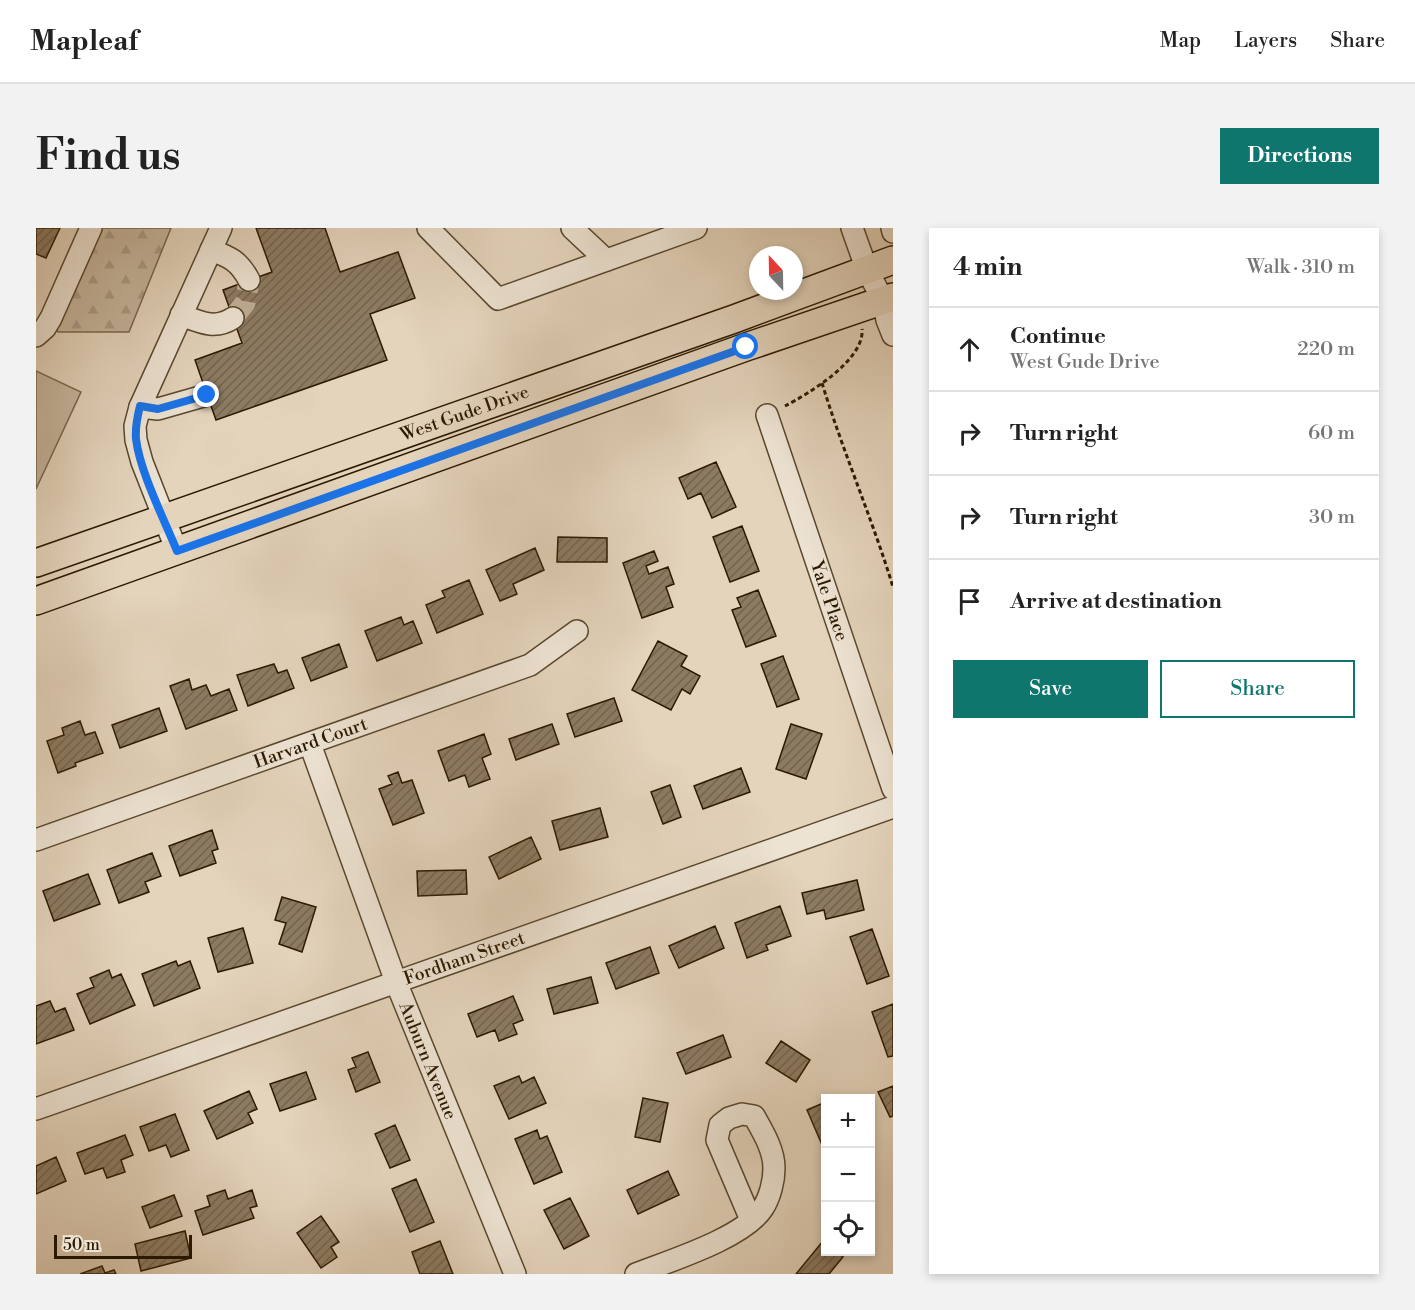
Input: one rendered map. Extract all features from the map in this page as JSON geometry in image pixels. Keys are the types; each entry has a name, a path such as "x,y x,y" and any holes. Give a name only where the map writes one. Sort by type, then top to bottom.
{"main road":[{"name":"West Gude Drive","path":"36,563 734,319 893,260"},
{"name":"West Gude Drive","path":"36,601 888,298"}],"street":[{"path":"36,336 51,318 91,228"},
{"path":"177,551 142,462 135,426 140,406 220,228"},
{"path":"428,228 498,299 696,228"},
{"path":"572,228 606,261"},
{"path":"852,228 867,270 888,298 887,321 893,334"},
{"path":"211,250 228,256 242,267 249,280"},
{"path":"181,315 207,325 224,325 233,318"},
{"path":"140,406 158,409 207,395"},
{"name":"Yale Place","path":"767,415 893,789"},
{"name":"Harvard Court","path":"36,840 530,665 577,631"},
{"name":"Auburn Avenue","path":"310,744 396,982 515,1274"},
{"name":"Fordham Street","path":"36,1109 893,807"},
{"path":"636,1274 719,1240 744,1227 751,1220"}],"path":[{"path":"767,415 806,395 849,359 857,348 862,329"},
{"path":"822,383 893,587"}],"green space":[{"path":"91,228 171,228 129,332 58,332 51,318"},
{"path":"36,371 81,392 36,489"}],"building":[{"path":"36,228 60,228 46,258 36,254"},
{"path":"256,228 325,228 340,272 398,252 415,298 370,314 387,360 216,420 195,360 242,343 223,290 272,272"},
{"path":"716,462 736,507 712,518 701,493 688,499 679,478"},
{"path":"742,526 759,571 730,582 713,537"},
{"path":"558,537 607,538 607,562 557,562"},
{"path":"535,548 544,570 513,584 517,594 500,601 486,570"},
{"path":"654,551 658,561 646,566 649,574 668,567 674,584 666,587 673,607 642,618 623,563"},
{"path":"469,580 483,614 437,633 426,605 445,597 442,591"},
{"path":"758,590 776,636 746,647 732,610 741,607 737,598"},
{"path":"401,617 404,625 413,621 422,643 377,661 365,631"},
{"path":"658,641 687,656 681,666 700,676 690,694 682,689 671,710 632,690"},
{"path":"339,644 347,667 311,681 302,658"},
{"path":"783,656 799,699 777,707 761,664"},
{"path":"274,664 278,673 287,670 294,688 248,706 237,675"},
{"path":"189,679 192,690 206,685 211,696 229,689 237,710 186,729 170,686"},
{"path":"614,698 622,721 575,737 567,714"},
{"path":"159,708 167,731 120,748 112,725"},
{"path":"80,721 85,735 95,732 103,753 75,763 76,766 58,773 47,741 64,735 62,728"},
{"path":"552,724 559,744 516,760 509,739"},
{"path":"791,724 822,734 806,779 776,769"},
{"path":"484,734 491,754 482,758 490,779 469,787 465,775 449,781 438,751"},
{"path":"741,768 750,792 703,809 694,786"},
{"path":"398,772 402,783 412,780 424,813 393,825 379,789 392,784 388,776"},
{"path":"670,785 681,817 663,824 651,792"},
{"path":"600,808 608,837 560,850 552,821"},
{"path":"212,830 218,849 212,851 216,863 180,876 169,846"},
{"path":"531,837 541,859 499,879 489,857"},
{"path":"152,853 161,876 145,882 149,892 119,903 107,870"},
{"path":"466,870 467,894 418,896 417,871"},
{"path":"88,874 100,904 54,921 43,891"},
{"path":"857,880 864,910 826,919 824,910 807,914 802,893"},
{"path":"282,897 316,907 302,952 279,944 286,923 275,920"},
{"path":"780,906 791,936 766,945 768,950 747,958 735,923"},
{"path":"715,926 724,948 679,968 669,946"},
{"path":"243,928 253,963 218,972 208,938"},
{"path":"872,929 889,976 867,984 850,937"},
{"path":"650,947 659,973 616,989 606,963"},
{"path":"176,961 178,966 190,961 200,988 154,1006 142,974"},
{"path":"109,970 112,978 121,974 135,1005 90,1024 77,994 94,987 90,978"},
{"path":"591,977 598,1003 554,1014 547,989"},
{"path":"513,996 523,1020 513,1024 517,1034 499,1041 495,1030 477,1037 468,1014"},
{"path":"50,1001 55,1012 65,1008 74,1030 36,1044 36,1006"},
{"path":"893,1004 893,1056 888,1057 872,1012"},
{"path":"723,1035 731,1057 686,1074 677,1053"},
{"path":"781,1041 810,1060 796,1082 766,1063"},
{"path":"368,1052 380,1082 356,1092 348,1070 356,1067 352,1058"},
{"path":"306,1072 316,1099 280,1111 270,1084"},
{"path":"519,1076 522,1083 534,1077 546,1103 509,1119 494,1086"},
{"path":"893,1086 893,1116 890,1117 878,1092"},
{"path":"249,1091 257,1109 248,1113 253,1123 217,1139 204,1111"},
{"path":"643,1098 668,1103 660,1142 635,1137"},
{"path":"821,1104 821,1142 807,1110"},
{"path":"175,1114 189,1150 171,1157 166,1145 149,1151 140,1127"},
{"path":"395,1125 410,1160 390,1168 375,1134"},
{"path":"537,1130 540,1139 547,1136 562,1172 534,1184 515,1139"},
{"path":"125,1135 133,1155 121,1160 125,1172 107,1178 103,1168 85,1174 77,1153"},
{"path":"56,1157 66,1181 36,1194 36,1166"},
{"path":"668,1171 679,1195 638,1214 627,1190"},
{"path":"416,1179 434,1222 410,1232 392,1189"},
{"path":"225,1190 228,1199 252,1190 257,1206 250,1208 254,1218 203,1235 195,1211 210,1206 207,1196"},
{"path":"174,1195 182,1216 150,1228 142,1207"},
{"path":"570,1198 589,1236 564,1249 544,1210"},
{"path":"321,1216 339,1242 331,1247 337,1257 321,1268 297,1233"},
{"path":"185,1231 191,1258 141,1271 135,1244"},
{"path":"440,1241 453,1274 420,1274 412,1252"},
{"path":"821,1243 821,1256 843,1257 829,1274 796,1274"},
{"path":"102,1266 105,1273 114,1270 116,1274 80,1274"}],"tunnel":[{"path":"233,318 245,303 249,280"}],"route":[{"path":"207,395 158,409 140,406 135,426 142,462 177,551 746,347"}]}
